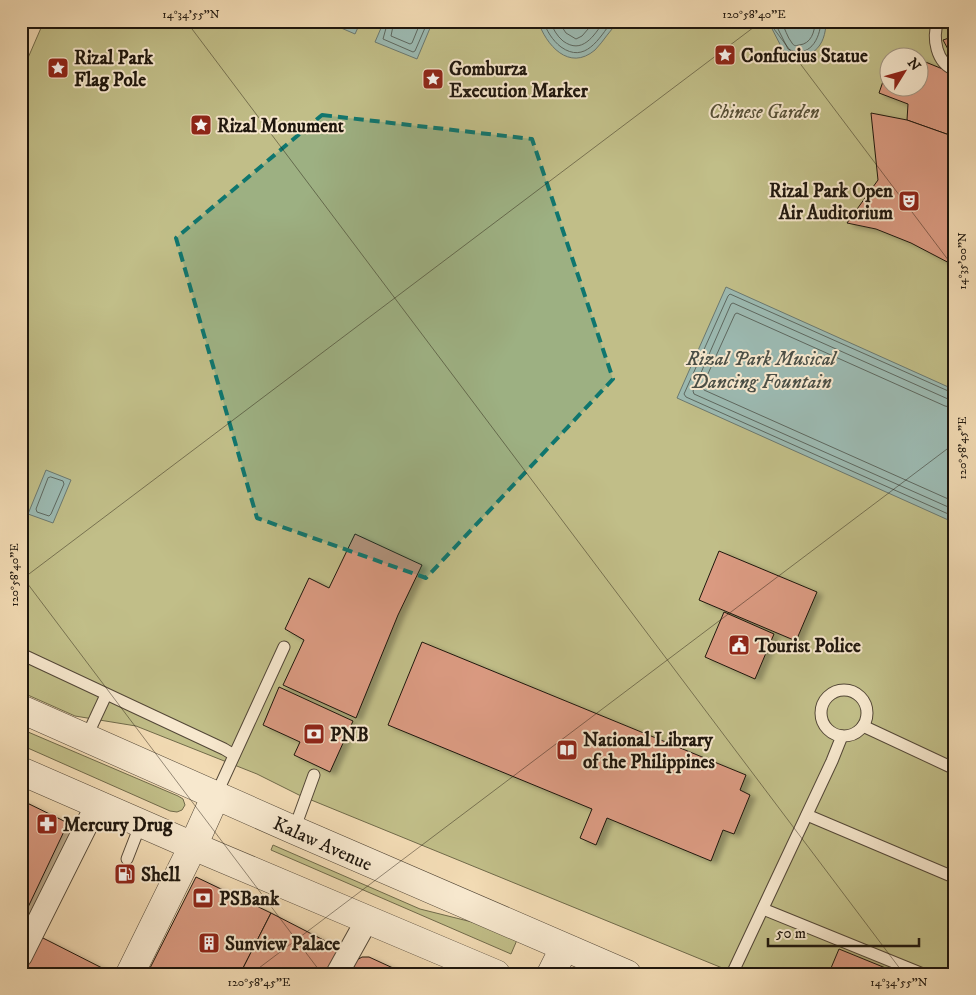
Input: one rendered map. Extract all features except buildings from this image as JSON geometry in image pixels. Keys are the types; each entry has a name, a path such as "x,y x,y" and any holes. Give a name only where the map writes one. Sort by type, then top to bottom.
{"street":[{"name":"Kalaw Avenue","path":"21,709 216,796 627,974"},
{"path":"21,771 496,974"},
{"path":"130,974 163,898 193,846 216,796"},
{"path":"21,956 97,804"},
{"path":"338,974 367,920"},
{"path":"551,974 564,948"}],"lane":[{"path":"938,21 934,41 939,55 950,68 955,70"},
{"path":"216,796 284,647"},
{"path":"21,654 224,749 234,756"},
{"path":"846,690 860,696 865,703 867,711 863,726 854,734 842,736 830,731 822,720 821,706 833,692 846,690"},
{"path":"86,738 106,695"},
{"path":"863,726 955,769"},
{"path":"732,974 764,909 842,736"},
{"path":"294,830 314,776"},
{"path":"807,815 951,876"},
{"path":"126,859 141,823"},
{"path":"764,909 923,974"}],"highlighted area":[{"path":"322,115 532,139 613,379 426,578 257,518 176,238"}],"green space":[{"name":"Chinese Garden","path":"44,21 955,21 955,974 737,974 299,795 257,774 136,726 75,716 21,692 21,74"},
{"path":"21,729 178,796 183,799 185,805 182,810 177,812 170,811 21,745"},
{"path":"273,845 420,909 480,924 517,940 511,954 271,850"}],"water":[{"path":"325,21 361,21 355,34"},
{"path":"384,21 433,21 417,59 375,42"},
{"path":"538,21 620,21 595,50 585,56 576,58 568,57 553,47"},
{"path":"768,21 826,21 820,45 809,54 794,56 785,54"},
{"name":"Rizal Park Musical Dancing Fountain","path":"726,287 955,390 955,523 677,398"},
{"path":"46,470 71,480 53,523 28,514"}],"place":[{"name":"Confucius Statue","path":"725,55"},
{"name":"Rizal Park Flag Pole","path":"58,68"},
{"name":"Gomburza Execution Marker","path":"433,79"},
{"name":"Rizal Monument","path":"201,125"},
{"name":"Rizal Park Open Air Auditorium","path":"909,201"},
{"name":"Tourist Police","path":"739,645"},
{"name":"PNB","path":"314,734"},
{"name":"National Library of the Philippines","path":"567,750"},
{"name":"Mercury Drug","path":"47,824"},
{"name":"Shell","path":"125,874"},
{"name":"PSBank","path":"203,898"},
{"name":"Sunview Palace","path":"209,943"}]}
